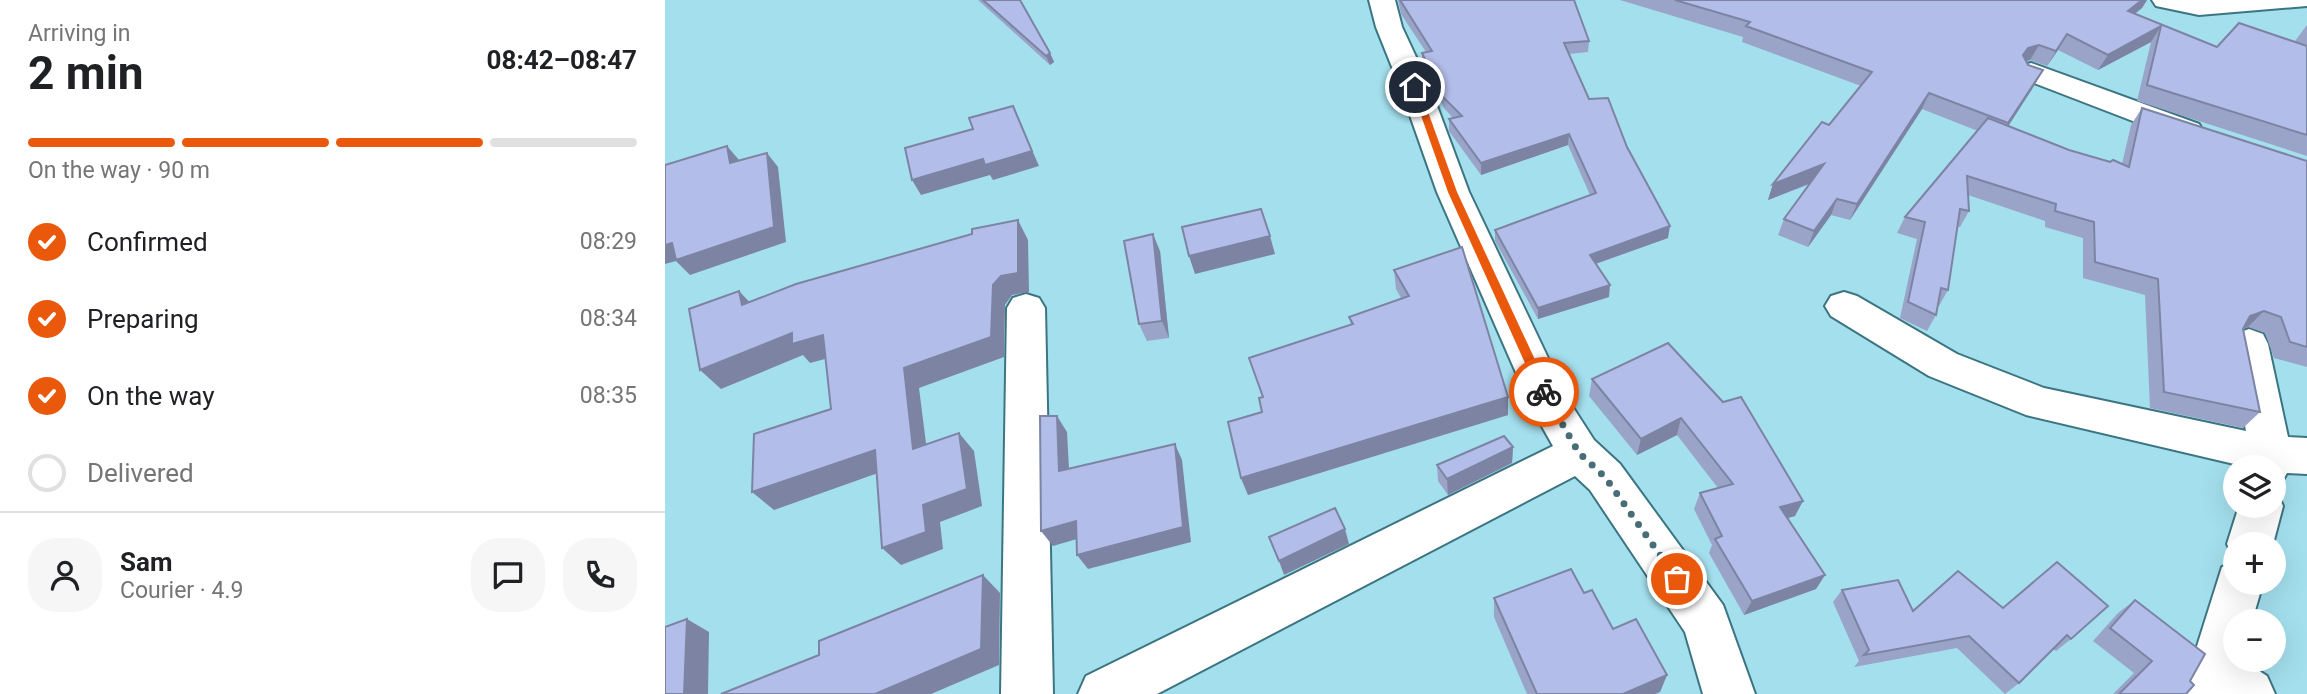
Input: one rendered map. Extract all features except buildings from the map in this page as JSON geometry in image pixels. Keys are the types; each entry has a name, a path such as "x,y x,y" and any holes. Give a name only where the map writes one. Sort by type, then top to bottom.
{"street":[{"path":"1381,0 1453,192 1551,407 1579,453 1605,477 1706,621 1729,694"},
{"path":"2165,0 2199,7 2300,0"},
{"path":"2031,72 2153,120 2217,141"},
{"path":"1845,306 1943,365 2040,403 2265,455"},
{"path":"1026,308 1027,694"},
{"path":"2249,344 2281,455"},
{"path":"1104,694 1579,453"},
{"path":"2221,686 2237,595"}],"way so far":[{"path":"1544,392 1579,453 1605,477 1677,579"}],"route":[{"path":"1415,87 1453,192 1544,392"}]}
